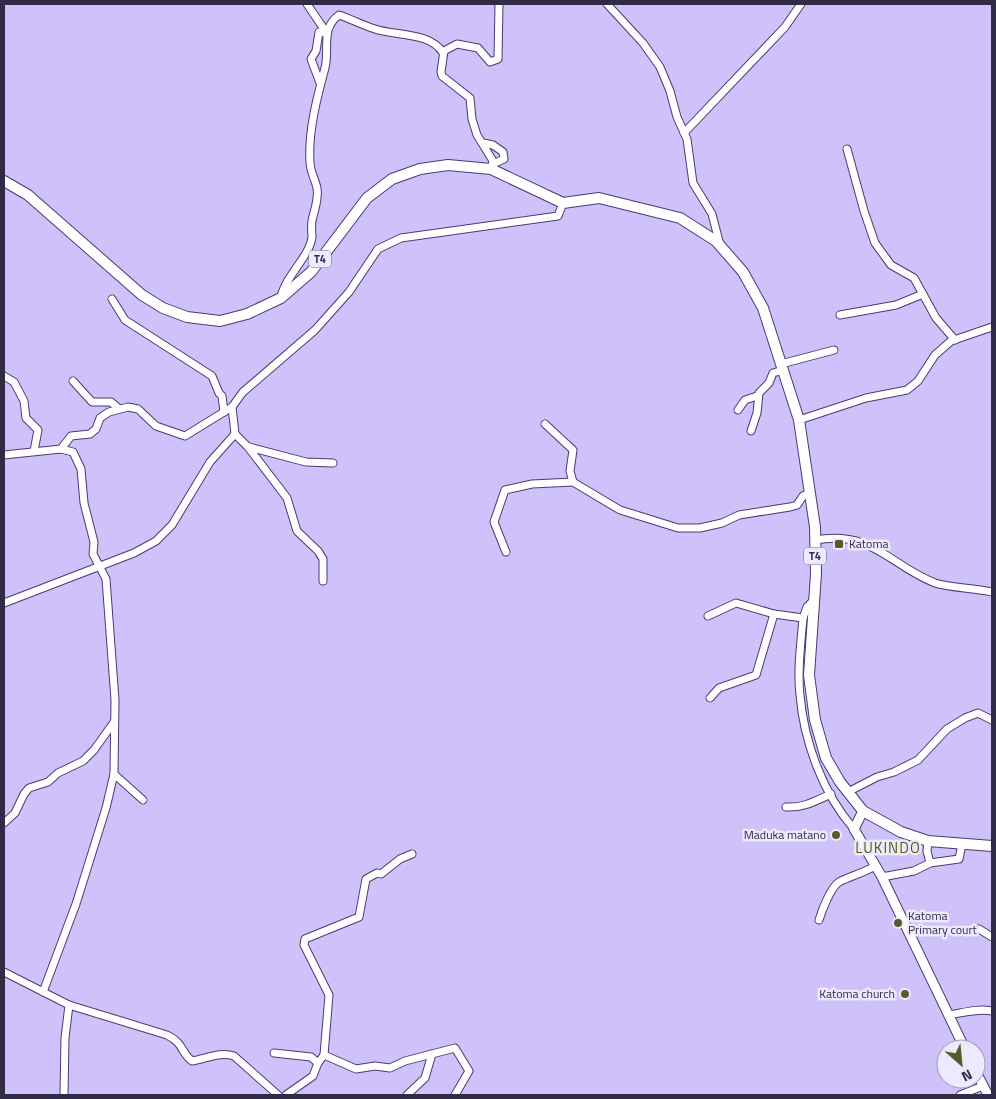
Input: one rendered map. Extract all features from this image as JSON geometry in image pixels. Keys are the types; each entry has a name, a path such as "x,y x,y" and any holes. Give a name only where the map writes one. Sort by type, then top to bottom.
{"highway":[{"name":"T4","path":"4,181 28,195 142,295 163,308 188,317 220,321 247,314 281,298 311,272 367,198 392,179 420,169 448,165 492,166 564,203 599,198 680,218 720,245 743,272 763,308 799,420 815,540 814,600 809,674 815,720 826,758 863,811 900,832 928,841 992,846"}],"main road":[{"path":"863,811 854,829 882,877 959,1039"}],"street":[{"path":"307,4 326,33"},
{"path":"483,143 495,146 504,154 503,160 492,166 492,156 483,143 473,122 470,98 441,74 443,53 445,48 458,44 478,48 488,61 495,62 500,55 497,13 499,4"},
{"path":"497,13 504,4"},
{"path":"607,4 656,61 687,139 693,183 712,214 720,245"},
{"path":"684,133 785,27 801,4"},
{"path":"281,298 283,289 309,247 312,237 312,221 317,203 317,187 310,164 310,134 326,63 326,33 332,21 339,15 380,31 427,41 439,46 443,53"},
{"path":"320,83 310,58 318,43 318,34 322,31 326,33"},
{"path":"847,149 875,243 891,265 914,278 936,318 955,340"},
{"path":"61,449 71,436 94,432 100,418 118,408 138,409 156,426 185,436 232,407 243,392 315,330 349,292 378,248 401,238 558,216 564,203"},
{"path":"840,315 896,305 923,294"},
{"path":"112,299 125,320 212,376 222,396 224,412"},
{"path":"799,420 866,398 907,390 918,380 935,355 955,340 992,327"},
{"path":"738,410 745,400 757,396 769,384 773,373 782,367 834,350"},
{"path":"4,376 14,382 19,388 24,401 26,418 38,430 34,451"},
{"path":"73,381 92,402 111,402 118,408"},
{"path":"751,431 757,412 757,396"},
{"path":"232,407 234,434 248,447 286,498 297,531 318,551 323,560 324,581"},
{"path":"545,424 573,450 570,471 573,482"},
{"path":"4,603 134,553 156,541 172,525 210,462 234,434"},
{"path":"248,447 306,462 333,463"},
{"path":"4,455 61,449 72,452 79,463 86,515 94,542 93,554 106,579 114,722 114,774 106,808 76,904 43,992"},
{"path":"506,552 494,522 505,490 532,484 573,482 624,512 673,527 688,529 722,523 739,515 797,505 803,496 810,493"},
{"path":"815,540 851,538 888,554 936,583 992,592"},
{"path":"814,600 807,606 803,618 800,695 810,746 830,794 841,814 854,829"},
{"path":"708,616 736,603 774,614 803,618"},
{"path":"710,698 719,688 756,675 774,614"},
{"path":"848,792 877,776 894,772 918,760 947,729 964,718 978,713 992,720"},
{"path":"4,823 15,813 29,788 48,782 58,773 83,761 94,750 114,722"},
{"path":"114,774 143,800"},
{"path":"786,807 796,808 811,804 830,794"},
{"path":"928,841 927,852 930,862"},
{"path":"882,877 914,871 930,862 959,859 962,844"},
{"path":"286,1095 313,1076 318,1063 324,1055 329,994 304,945 305,939 359,916 366,879 381,874 400,859 412,854"},
{"path":"819,920 824,902 838,882 861,874 875,866"},
{"path":"978,929 992,937"},
{"path":"4,972 69,1005 167,1035 181,1043 187,1057 192,1061 218,1055 228,1054 234,1056 278,1095"},
{"path":"64,1095 69,1005"},
{"path":"948,1014 967,1013 978,1009 992,1011"},
{"path":"324,1055 342,1064 361,1069 372,1066 390,1068 405,1060 455,1048 467,1067 468,1074 455,1095"},
{"path":"274,1053 311,1057 318,1063"},
{"path":"407,1095 425,1078 432,1054"},
{"path":"960,1095 987,1091"}],"place":[{"name":"Katoma","path":"839,544"},
{"name":"Maduka matano","path":"836,835"},
{"name":"Katoma Primary court","path":"898,923"},
{"name":"Katoma church","path":"905,994"}],"district":[{"name":"LUKINDO","path":"888,848"}]}
